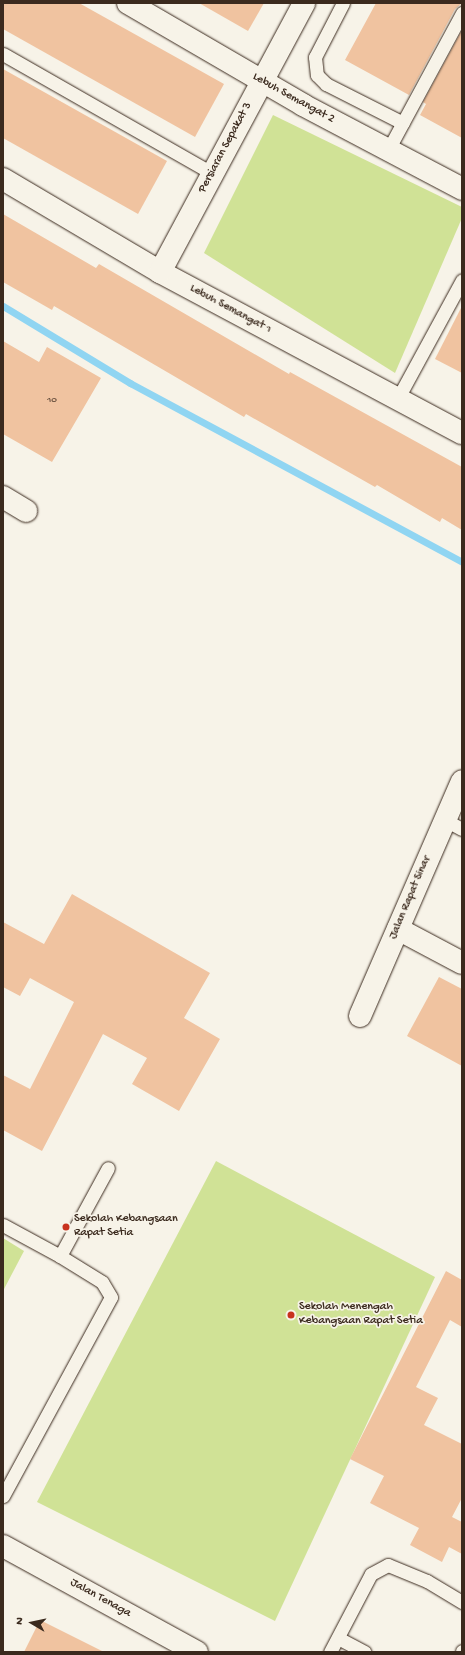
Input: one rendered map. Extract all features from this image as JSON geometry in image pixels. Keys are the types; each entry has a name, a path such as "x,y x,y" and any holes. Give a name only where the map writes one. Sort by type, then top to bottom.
{"street":[{"name":"Lebuh Semangat 2","path":"128,3 261,81 462,189"},
{"name":"Persiaran Sepakat 3","path":"160,272 304,3"},
{"name":"Lebuh Semangat 1","path":"3,178 160,272 462,433"},
{"path":"3,497 26,511"},
{"name":"Jalan Rapat Sinar","path":"360,1016 398,929 454,824 462,781"},
{"path":"398,929 462,963"},
{"name":"Jalan Tenaga","path":"3,1546 197,1652"}],"lane":[{"path":"343,3 315,57 317,75 326,84 403,123"},
{"path":"388,150 462,13"},
{"path":"3,54 212,173"},
{"path":"398,398 458,299 462,280"},
{"path":"60,1256 108,1168"},
{"path":"3,1225 60,1256 102,1282 111,1297 3,1496"},
{"path":"330,1652 371,1574 388,1565 427,1581 462,1602"},
{"path":"338,1638 364,1652"}],"green space":[{"path":"273,115 462,207 462,218 395,373 204,253"},
{"path":"216,1161 435,1277 275,1621 37,1502"},
{"path":"3,1238 24,1251 3,1291"}],"building":[{"path":"3,3 79,3 224,84 195,137 3,29"},
{"path":"199,3 264,3 248,31"},
{"path":"376,3 462,3 455,9 409,95 345,60"},
{"path":"462,30 462,138 420,115 426,104 423,102"},
{"path":"3,69 167,161 138,214 3,138"},
{"path":"3,214 96,268 99,264 289,374 290,372 462,467 462,530 442,518 440,522 377,485 375,487 246,414 244,417 54,306 52,310 3,282"},
{"path":"462,306 462,373 435,359"},
{"path":"3,341 39,362 47,347 101,378 52,462 3,434"},
{"path":"72,894 210,973 184,1018 220,1039 179,1111 132,1084 147,1058 103,1034 42,1151 3,1130 3,1075 30,1089 74,1002 30,978 20,996 3,987 3,922 44,944"},
{"path":"439,977 462,989 462,1066 407,1036"},
{"path":"446,1271 462,1280 462,1327 450,1320 416,1387 438,1398 424,1425 462,1444 462,1498 452,1517 462,1522 462,1554 449,1547 442,1562 410,1545 419,1528 370,1503 384,1476 350,1459"},
{"path":"40,1620 104,1652 24,1652"}],"waterway":[{"path":"3,306 130,383 462,562"}],"place":[{"name":"Sekolah Kebangsaan Rapat Setia","path":"66,1227"},
{"name":"Sekolah Menengah Kebangsaan Rapat Setia","path":"291,1315"}]}
